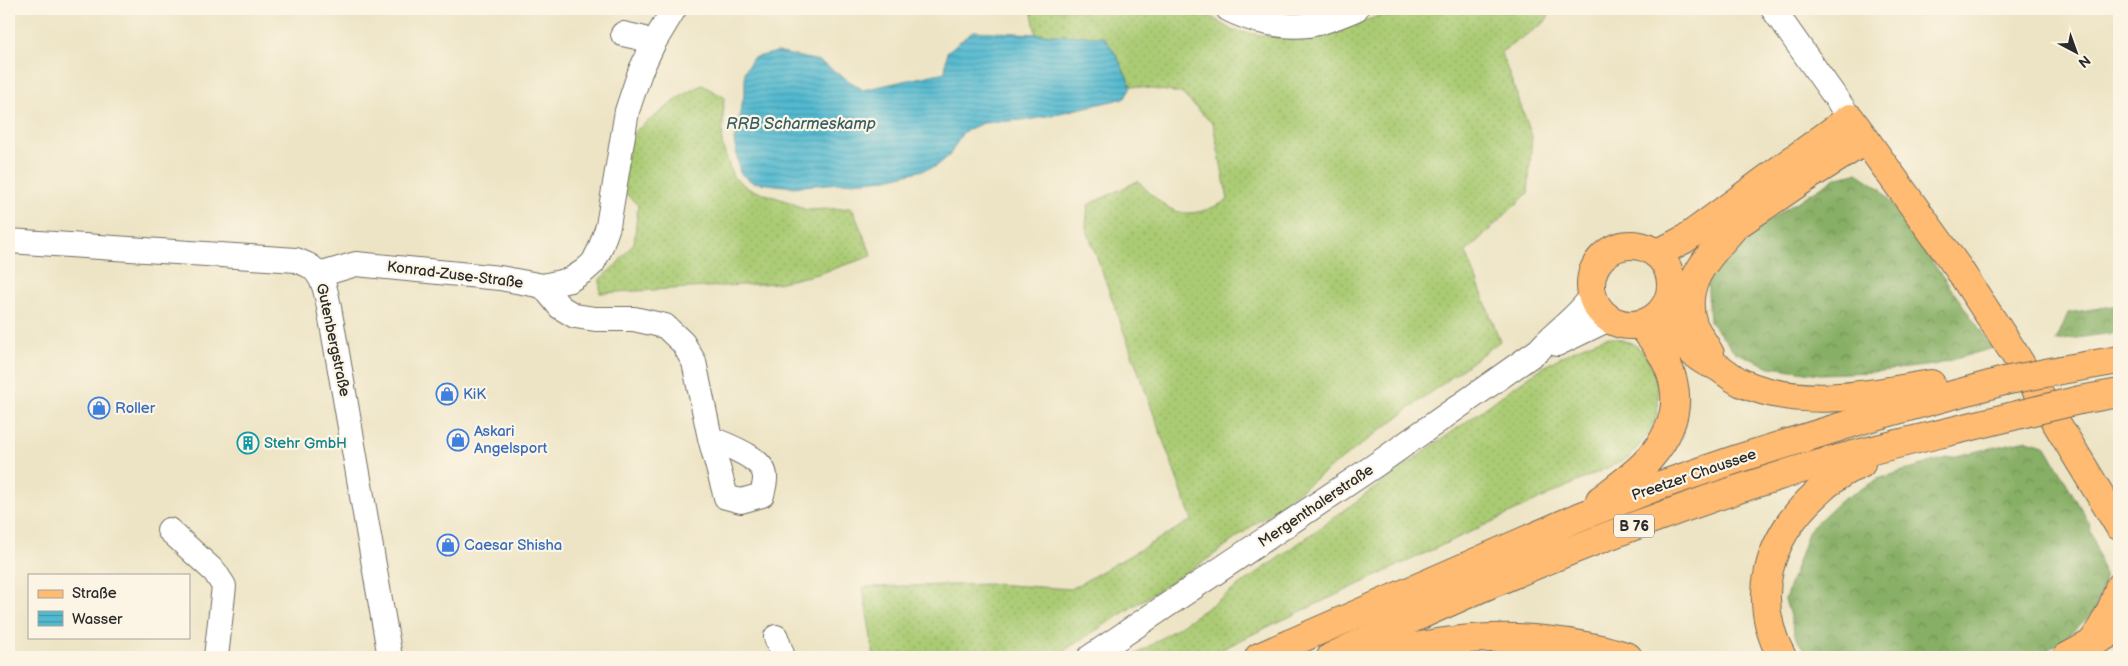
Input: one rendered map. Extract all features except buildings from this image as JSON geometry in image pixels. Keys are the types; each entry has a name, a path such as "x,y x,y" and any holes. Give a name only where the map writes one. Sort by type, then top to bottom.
{"main road":[{"path":"1655,252 1685,239 1850,118 1958,268 2014,353 2119,526"},
{"path":"1670,277 1679,265 1694,251 1715,235 1734,226 1866,140"},
{"name":"B 76","path":"1714,365 1694,325 1690,302 1692,288 1695,275 1705,260 1734,226"},
{"path":"1630,244 1643,246 1655,252 1662,259 1670,277 1670,293 1664,308 1654,318 1640,324 1627,325 1609,319 1591,297 1592,275 1597,263 1606,253 1617,247 1630,244"},
{"name":"B 76","path":"1664,308 1678,335 1705,361 1739,382 1762,391 1784,395 1828,398 1874,394 1979,376 2004,381"},
{"name":"B 76","path":"1579,517 1649,459 1662,443 1670,428 1674,412 1675,393 1671,370 1652,337 1640,324"},
{"name":"Preetzer Chaussee","path":"1259,657 1579,517 1658,486 1749,455 1875,416 2004,381 2119,360"},
{"name":"Preetzer Chaussee","path":"1331,657 1408,620 1626,528 1805,468 2025,413 2119,393"},
{"name":"B 76","path":"1782,657 1769,623 1766,602 1766,580 1772,554 1786,528 1805,503 1825,485 1854,467 1949,432"},
{"path":"2092,643 2115,604 2119,587"},
{"path":"2067,657 2119,628"},
{"path":"1372,657 1440,641 1476,638 1540,639 1593,648 1628,657"}],"street":[{"path":"543,286 570,280 584,271 593,263 600,249 608,226 626,110 653,44 674,9"},
{"path":"1228,9 1241,16 1276,24 1309,25 1356,9"},
{"path":"1773,9 1850,118"},
{"path":"623,34 640,38 653,44"},
{"name":"Gutenbergstraße","path":"9,241 296,260 311,267 319,275 332,324 390,657"},
{"name":"Konrad-Zuse-Straße","path":"319,275 356,264 500,278 543,286 560,307 575,316 595,319 634,319 665,326 683,344 694,362 710,438"},
{"name":"Mergenthalerstraße","path":"1090,657 1377,464 1538,350 1552,334 1580,312 1591,297"},
{"name":"Mergenthalerstraße","path":"1538,350 1557,344 1609,319"},
{"path":"169,530 216,572 224,586 216,657"}],"green space":[{"path":"1031,9 1199,9 1233,31 1305,41 1385,14 1394,9 1553,9 1544,23 1501,52 1532,136 1528,193 1466,252 1500,341 1212,556 1054,657 874,657 863,587 993,584 1071,589 1192,520 1086,227 1088,205 1138,181 1160,202 1179,212 1200,212 1228,200 1213,124 1181,93 1131,86 1117,56 1104,37 1036,34"},
{"path":"702,85 724,97 722,144 733,177 749,189 790,202 806,210 852,208 872,256 818,274 777,283 600,293 600,279 617,264 634,243 638,205 622,190 630,135 683,95"},
{"path":"1857,173 1881,189 1993,348 1934,365 1872,372 1820,374 1770,367 1735,352 1710,322 1707,278 1729,251 1781,212 1837,177"},
{"path":"2119,305 2119,332 2056,341 2068,313"},
{"path":"1607,337 1626,341 1636,346 1645,354 1651,365 1658,390 1657,415 1653,426 1630,457 1207,657 1132,657 1254,575 1526,378 1565,355"},
{"path":"2027,440 2045,445 2089,523 2105,579 2094,612 2063,640 2037,657 1809,657 1796,638 1785,599 1809,530 1839,502 1878,479 1934,461"}],"water":[{"name":"RRB Scharmeskamp","path":"973,31 1104,37 1117,56 1131,86 1125,98 1034,119 983,123 963,132 949,156 935,167 887,179 792,187 752,182 740,173 734,140 745,91 745,71 753,58 777,52 819,61 863,90 945,72 947,52"}],"place":[{"name":"KiK","path":"447,394"},
{"name":"Roller","path":"99,408"},
{"name":"Askari Angelsport","path":"458,440"},
{"name":"Stehr GmbH","path":"248,443"},
{"name":"Caesar Shisha","path":"448,545"}]}
